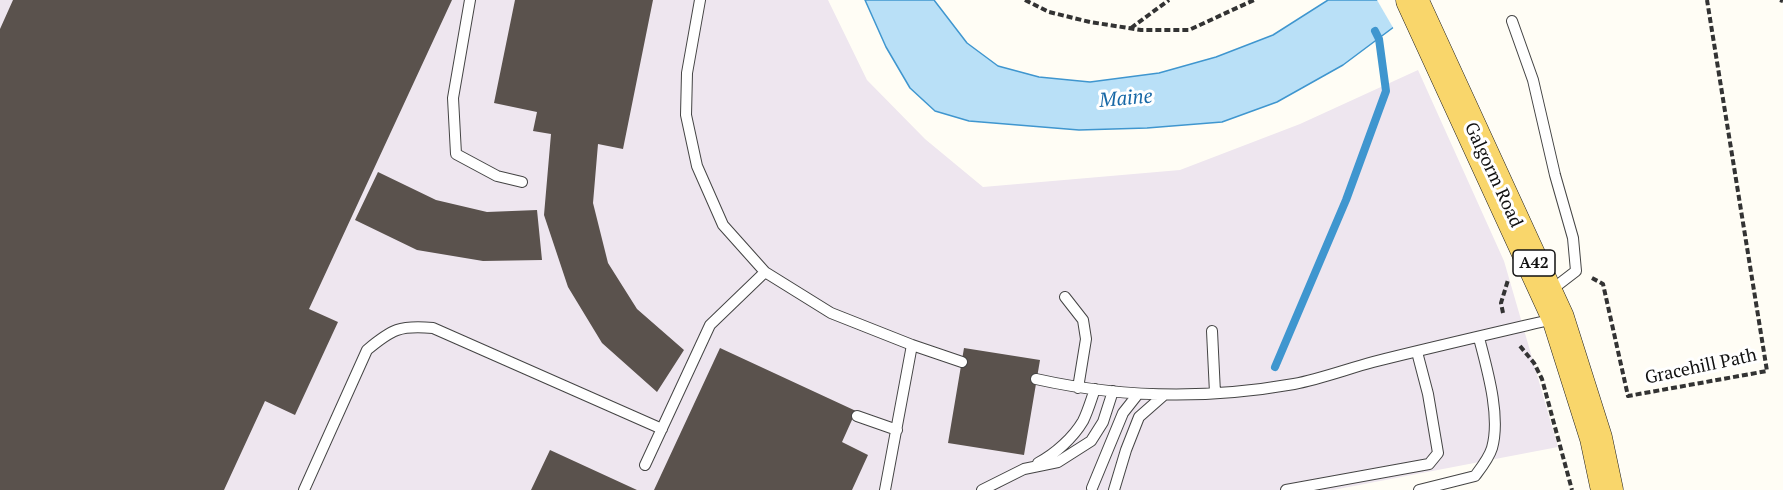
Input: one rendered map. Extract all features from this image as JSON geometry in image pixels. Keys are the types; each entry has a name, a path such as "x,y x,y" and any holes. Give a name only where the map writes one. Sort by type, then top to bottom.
{"main road":[{"name":"Galgorm Road","path":"1412,0 1553,305 1596,438 1607,490"}],"lane":[{"path":"470,0 453,98 456,154 497,176 522,182"},
{"path":"700,0 687,73 686,115 697,166 723,225 765,272 831,313 962,362"},
{"path":"1036,380 1113,392 1181,396 1295,384 1508,330 1553,305 1576,272 1573,238 1555,175 1533,80 1512,21"},
{"path":"645,465 710,325 765,272"},
{"path":"1065,297 1083,320 1086,339 1078,388"},
{"path":"304,490 367,350 385,334 410,326 433,328 662,429"},
{"path":"1212,331 1215,393"},
{"path":"1419,490 1475,477 1491,451 1496,430 1490,381 1479,338"},
{"path":"885,490 912,345"},
{"path":"1286,490 1429,464 1438,453 1418,352"},
{"path":"982,490 1051,456 1083,421 1095,389"},
{"path":"1024,470 1058,462 1091,441 1102,422 1113,392"},
{"path":"1092,488 1123,413 1138,394"},
{"path":"1114,490 1139,417 1164,395"},
{"path":"857,416 897,430"}],"path":[{"path":"1025,0 1049,12 1090,22 1130,28 1189,30 1254,0"},
{"path":"1130,28 1169,0"},
{"name":"Gracehill Path","path":"1576,272 1603,284 1628,396 1767,371 1707,0"},
{"path":"1509,274 1501,303 1508,330 1534,363 1542,379 1572,490"}],"shaded area":[{"path":"0,0 828,0 867,80 925,139 983,187 1180,170 1300,124 1418,70 1504,261 1558,447 1333,490 0,490"}],"water":[{"name":"Maine","path":"865,0 934,0 967,43 998,66 1039,77 1090,82 1159,73 1216,57 1273,35 1328,0 1430,0 1343,65 1277,102 1222,122 1147,128 1079,130 969,121 935,111 910,88 886,47"}],"pier":[{"path":"1377,0 1433,0 1395,31"}],"building":[{"path":"13,0 452,0 309,309 338,322 295,415 265,401 224,490 0,490 0,29"},
{"path":"515,0 653,0 623,149 598,144 593,203 608,263 637,309 684,350 657,392 602,343 568,287 544,215 551,134 533,131 537,112 494,103"},
{"path":"378,172 436,200 487,212 537,210 542,260 483,261 417,250 355,220"},
{"path":"720,348 856,411 842,442 868,455 852,490 654,490"},
{"path":"964,348 1040,360 1024,455 948,443"},
{"path":"550,450 637,490 531,490"}],"waterway":[{"path":"1275,367 1346,200 1386,91 1379,39 1375,31"}]}
